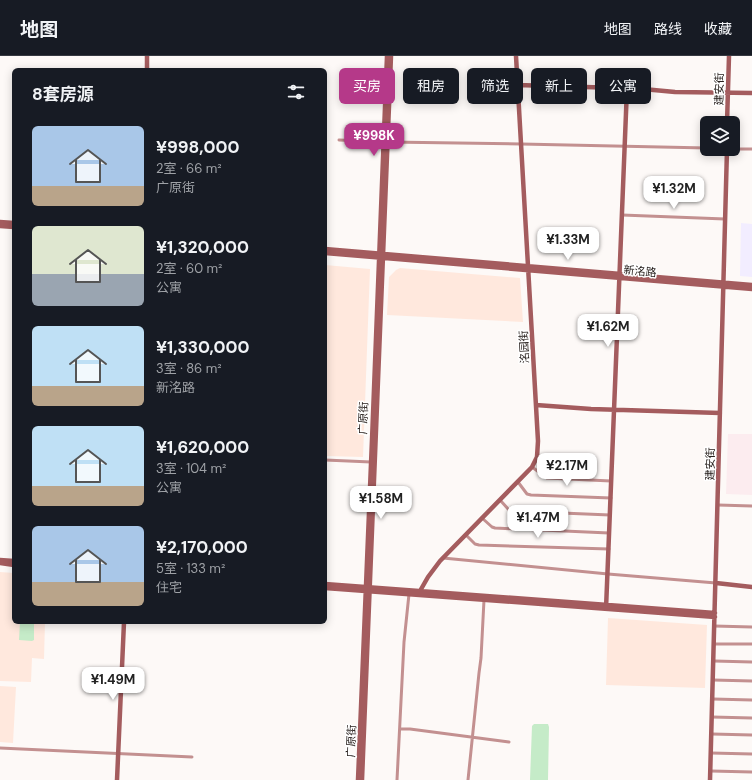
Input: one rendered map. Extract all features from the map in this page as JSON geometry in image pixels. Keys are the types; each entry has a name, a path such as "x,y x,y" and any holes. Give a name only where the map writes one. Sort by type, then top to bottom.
{"main road":[{"path":"147,56 147,68"},
{"name":"广原街","path":"386,142 387,56"},
{"name":"广原街","path":"358,780 368,589 371,462 391,56"},
{"name":"洺园街","path":"516,56 517,68"},
{"name":"建安街","path":"728,116 729,56"},
{"path":"523,85 595,87"},
{"path":"651,90 675,92 752,93"},
{"name":"洺园街","path":"420,591 428,577 443,558 532,467 537,457 536,405 519,104"},
{"path":"606,607 626,104"},
{"name":"建安街","path":"710,780 727,156"},
{"path":"0,222 12,223"},
{"path":"0,226 12,227"},
{"path":"327,249 381,256"},
{"path":"327,253 381,256"},
{"name":"广原街","path":"362,780 381,256"},
{"name":"新洺路","path":"381,256 723,285 752,289"},
{"name":"新洺路","path":"723,285 752,285"},
{"path":"536,405 614,410 720,413"},
{"path":"0,560 12,561"},
{"path":"0,564 12,564"},
{"path":"716,583 752,586"},
{"path":"327,584 409,594 606,607"},
{"path":"327,588 420,591 715,615"},
{"path":"117,780 124,624"}],"street":[{"path":"340,140 700,148"},
{"path":"740,149 752,149"},
{"path":"622,216 725,219"},
{"path":"327,460 371,462"},
{"path":"532,467 547,478 611,481"},
{"path":"518,482 527,494 530,495 611,498"},
{"path":"500,500 509,510 513,511 610,515"},
{"path":"718,505 752,506"},
{"path":"482,518 494,528 609,532"},
{"path":"466,535 475,544 479,545 609,549"},
{"path":"443,558 716,583"},
{"path":"397,780 404,642 409,594"},
{"path":"468,780 481,658 484,600"},
{"path":"714,626 752,627"},
{"path":"714,644 752,644"},
{"path":"714,661 752,662"},
{"path":"713,680 752,681"},
{"path":"713,699 752,700"},
{"path":"712,717 752,718"},
{"path":"400,729 509,742"},
{"path":"712,734 752,735"},
{"path":"0,748 192,757"},
{"path":"711,753 752,754"},
{"path":"711,771 752,772"}],"shaded area":[{"path":"741,223 752,224 752,277 740,276"},
{"path":"327,265 370,269 363,457 327,456"},
{"path":"400,268 520,278 523,322 387,315 389,277"},
{"path":"728,434 752,434 752,495 726,494"},
{"path":"0,572 12,573 12,624 45,624 44,659 32,658 31,682 0,681"},
{"path":"608,618 707,625 705,688 606,685"},
{"path":"0,686 16,687 13,743 0,742"}],"green space":[{"path":"20,624 34,624 34,640 19,640"},
{"path":"534,724 548,724 549,727 548,780 530,780 532,726"}]}
